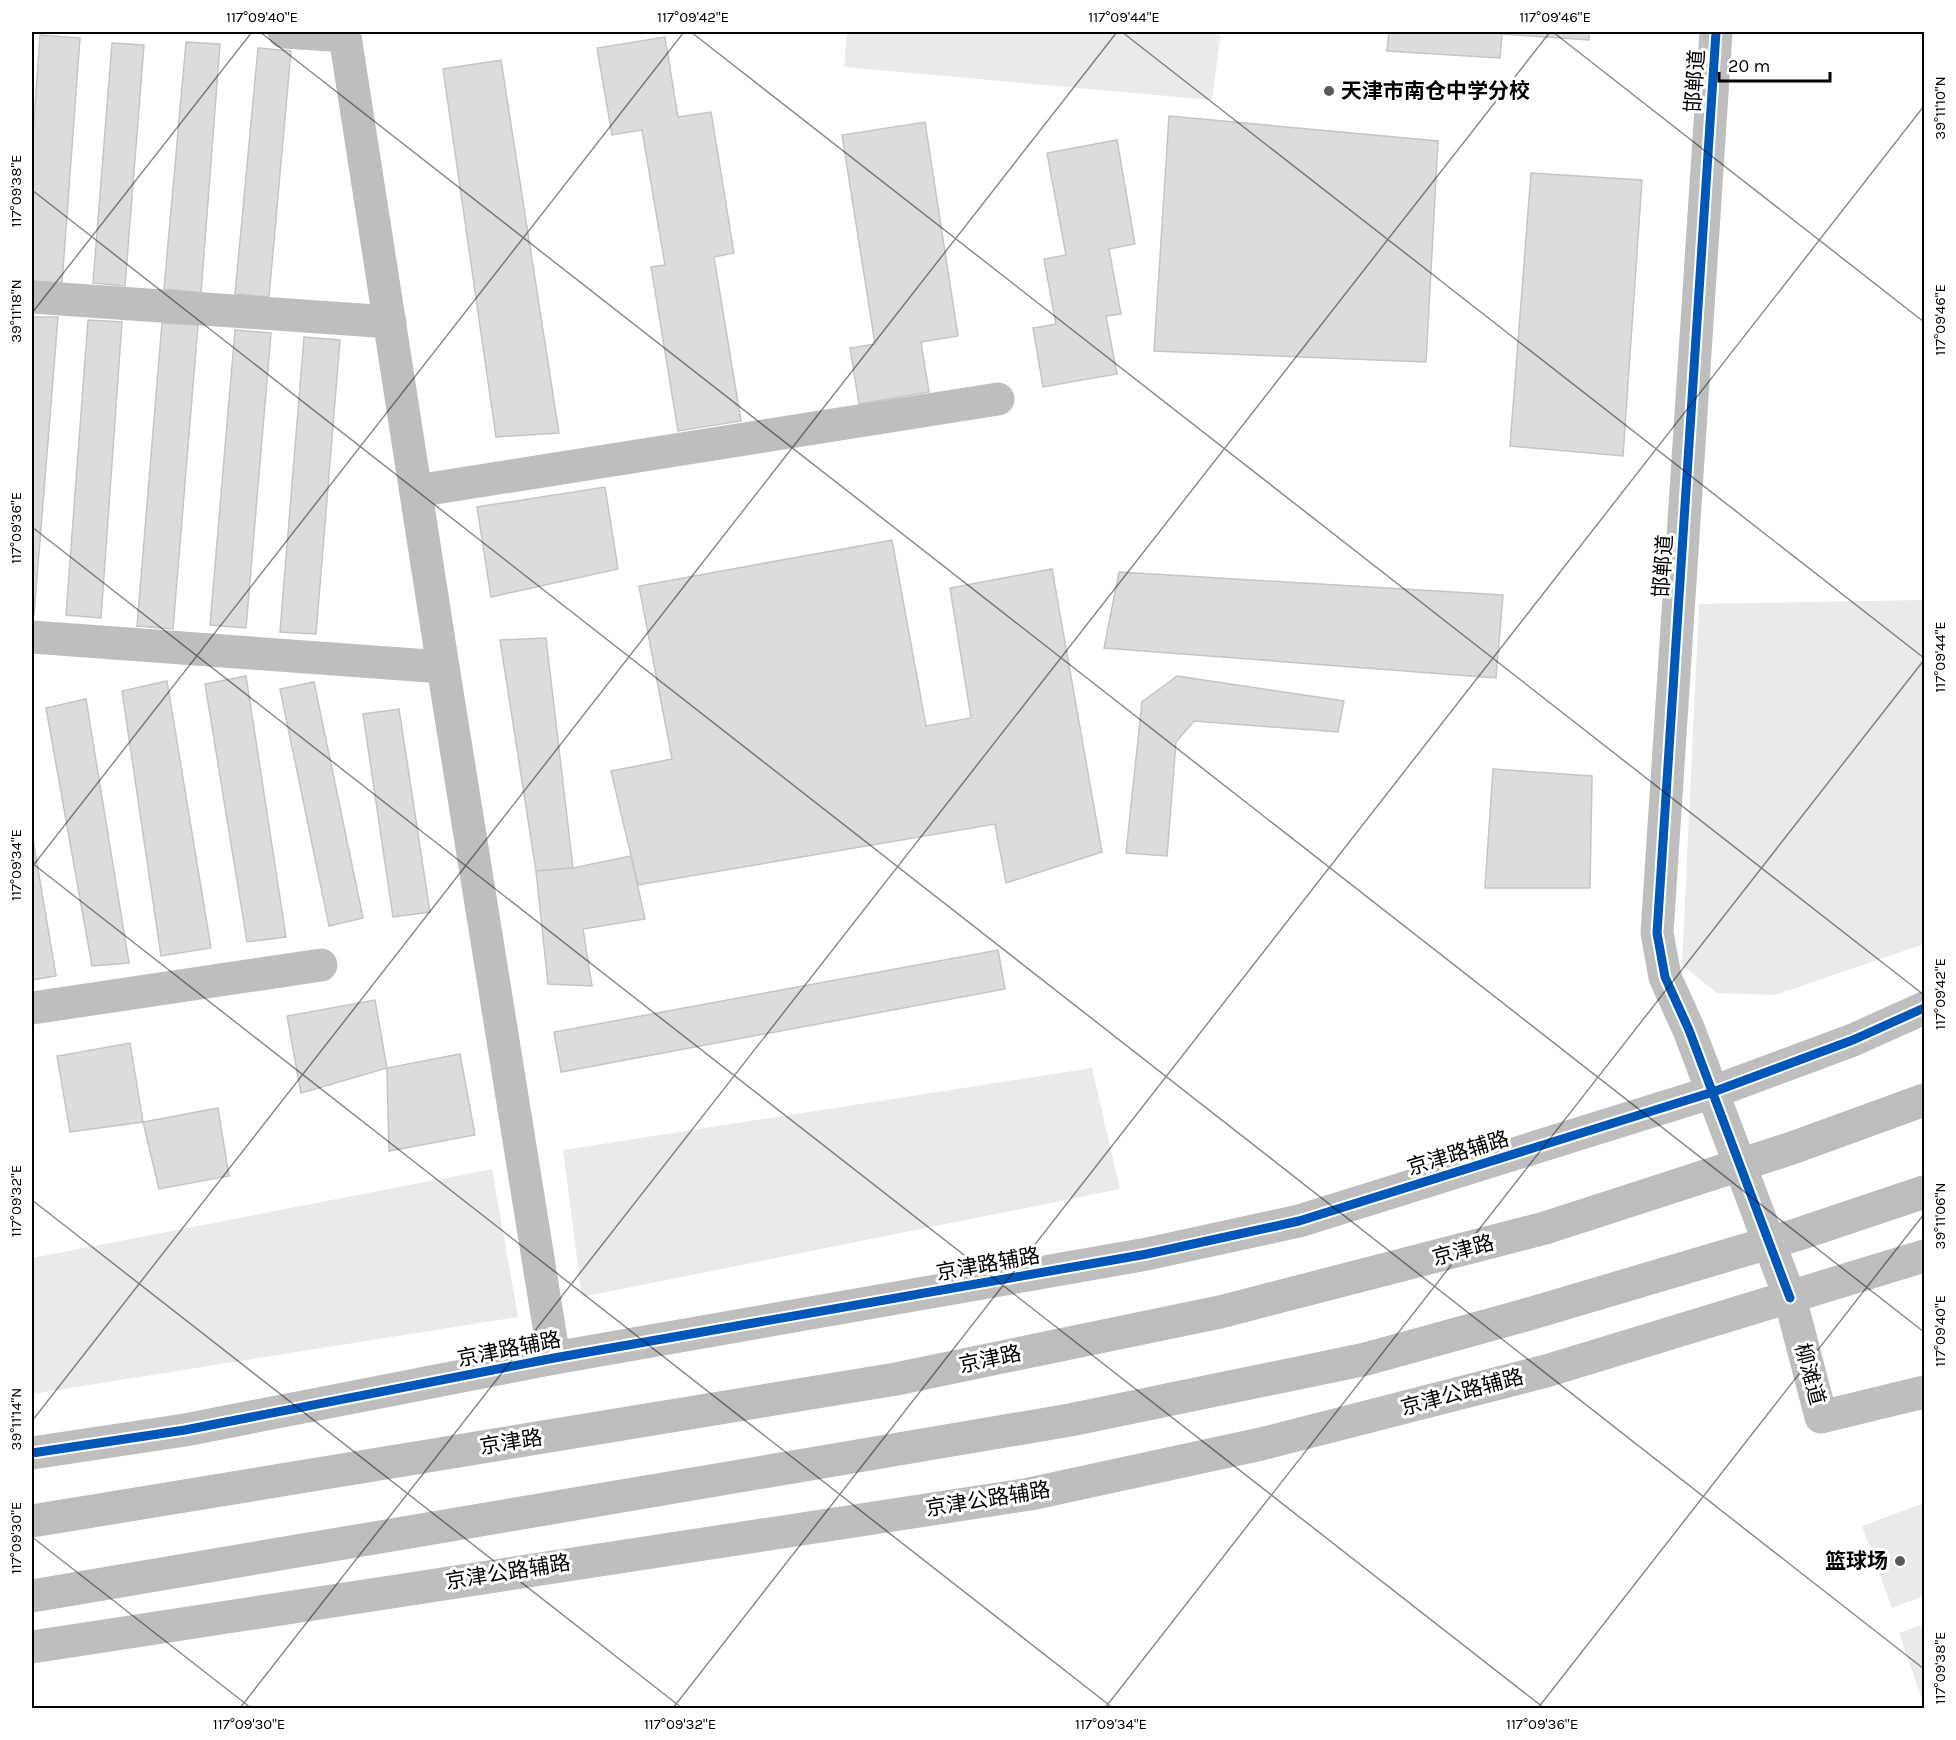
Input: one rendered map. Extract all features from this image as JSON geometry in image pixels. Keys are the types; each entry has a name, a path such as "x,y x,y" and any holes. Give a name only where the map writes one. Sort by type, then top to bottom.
{"main road":[{"name":"京津路","path":"32,1521 896,1379 1220,1312 1545,1228 1792,1148 1924,1100"},
{"path":"32,1596 1070,1420 1366,1359 1522,1316 1799,1234 1924,1192"}],"street":[{"path":"284,32 345,36 554,1358"},
{"name":"邯郸道","path":"1716,32 1657,933 1665,977 1689,1030 1790,1298"},
{"path":"32,297 390,322"},
{"path":"416,491 998,399"},
{"path":"32,637 443,667"},
{"path":"32,1008 321,965"},
{"name":"京津路辅路","path":"32,1453 185,1430 554,1358 1147,1254 1299,1221 1713,1092 1853,1040 1924,1008"},
{"name":"京津公路辅路","path":"32,1647 1030,1494 1283,1439 1546,1371 1924,1256"},
{"name":"柳滩道","path":"1790,1298 1821,1417 1924,1392"}],"shaded area":[{"path":"847,32 1221,32 1212,100 844,67"},
{"path":"1924,600 1924,944 1775,995 1717,993 1682,965 1699,604"},
{"path":"1092,1068 1120,1189 582,1297 563,1150"},
{"path":"492,1169 518,1317 32,1394 32,1258"},
{"name":"篮球场","path":"1924,1503 1924,1596 1892,1608 1862,1526"},
{"path":"1924,1624 1924,1705 1899,1633"}],"building":[{"path":"1389,32 1589,32 1589,40 1502,34 1500,58 1387,51"},
{"path":"40,35 80,38 62,283 32,281 32,148"},
{"path":"665,37 678,117 711,112 734,253 714,257 741,421 678,431 651,267 665,265 642,130 612,135 597,48"},
{"path":"186,42 220,44 201,293 164,289"},
{"path":"112,43 144,45 125,286 93,283"},
{"path":"258,48 291,51 269,297 235,294"},
{"path":"501,60 559,433 496,437 443,69"},
{"path":"1169,116 1438,141 1426,362 1154,351"},
{"path":"925,122 958,336 921,342 929,392 859,404 850,348 875,344 842,135"},
{"path":"1117,140 1135,244 1109,249 1121,314 1106,316 1117,374 1043,387 1033,328 1056,324 1044,259 1066,255 1047,153"},
{"path":"1531,173 1642,180 1623,456 1510,446"},
{"path":"32,317 58,317 34,615 32,615"},
{"path":"88,320 122,322 101,618 66,615"},
{"path":"162,323 198,325 173,629 137,626"},
{"path":"235,330 271,333 246,628 210,625"},
{"path":"304,337 340,340 316,634 280,632"},
{"path":"605,487 618,569 491,597 477,507"},
{"path":"892,540 926,726 971,718 950,588 1052,569 1102,852 1006,883 995,824 638,885 611,771 672,759 639,586"},
{"path":"1119,572 1503,595 1496,678 1104,648"},
{"path":"546,638 573,868 536,871 500,640"},
{"path":"246,676 286,937 247,942 205,684"},
{"path":"1177,676 1344,701 1338,732 1194,721 1176,742 1167,856 1126,853 1142,702"},
{"path":"167,681 211,948 161,956 122,691"},
{"path":"314,682 363,918 329,926 280,689"},
{"path":"86,699 129,963 92,966 46,708"},
{"path":"399,709 430,912 393,917 363,714"},
{"path":"1493,769 1592,776 1590,888 1485,888"},
{"path":"32,833 56,976 32,980"},
{"path":"631,856 645,919 583,929 592,986 548,984 536,871 573,868"},
{"path":"998,950 1005,989 561,1072 554,1032"},
{"path":"375,1000 387,1068 301,1093 287,1016"},
{"path":"130,1043 143,1122 70,1132 57,1056"},
{"path":"460,1054 475,1135 389,1151 387,1068"},
{"path":"218,1108 229,1176 159,1189 143,1122"}],"cycle path":[{"path":"1716,32 1657,933 1665,977 1689,1030 1790,1298"},
{"path":"32,1453 185,1430 554,1358 1147,1254 1299,1221 1713,1092 1853,1040 1924,1008"}],"place":[{"name":"天津市南仓中学分校","path":"1329,91"},
{"name":"篮球场","path":"1900,1561"}]}
